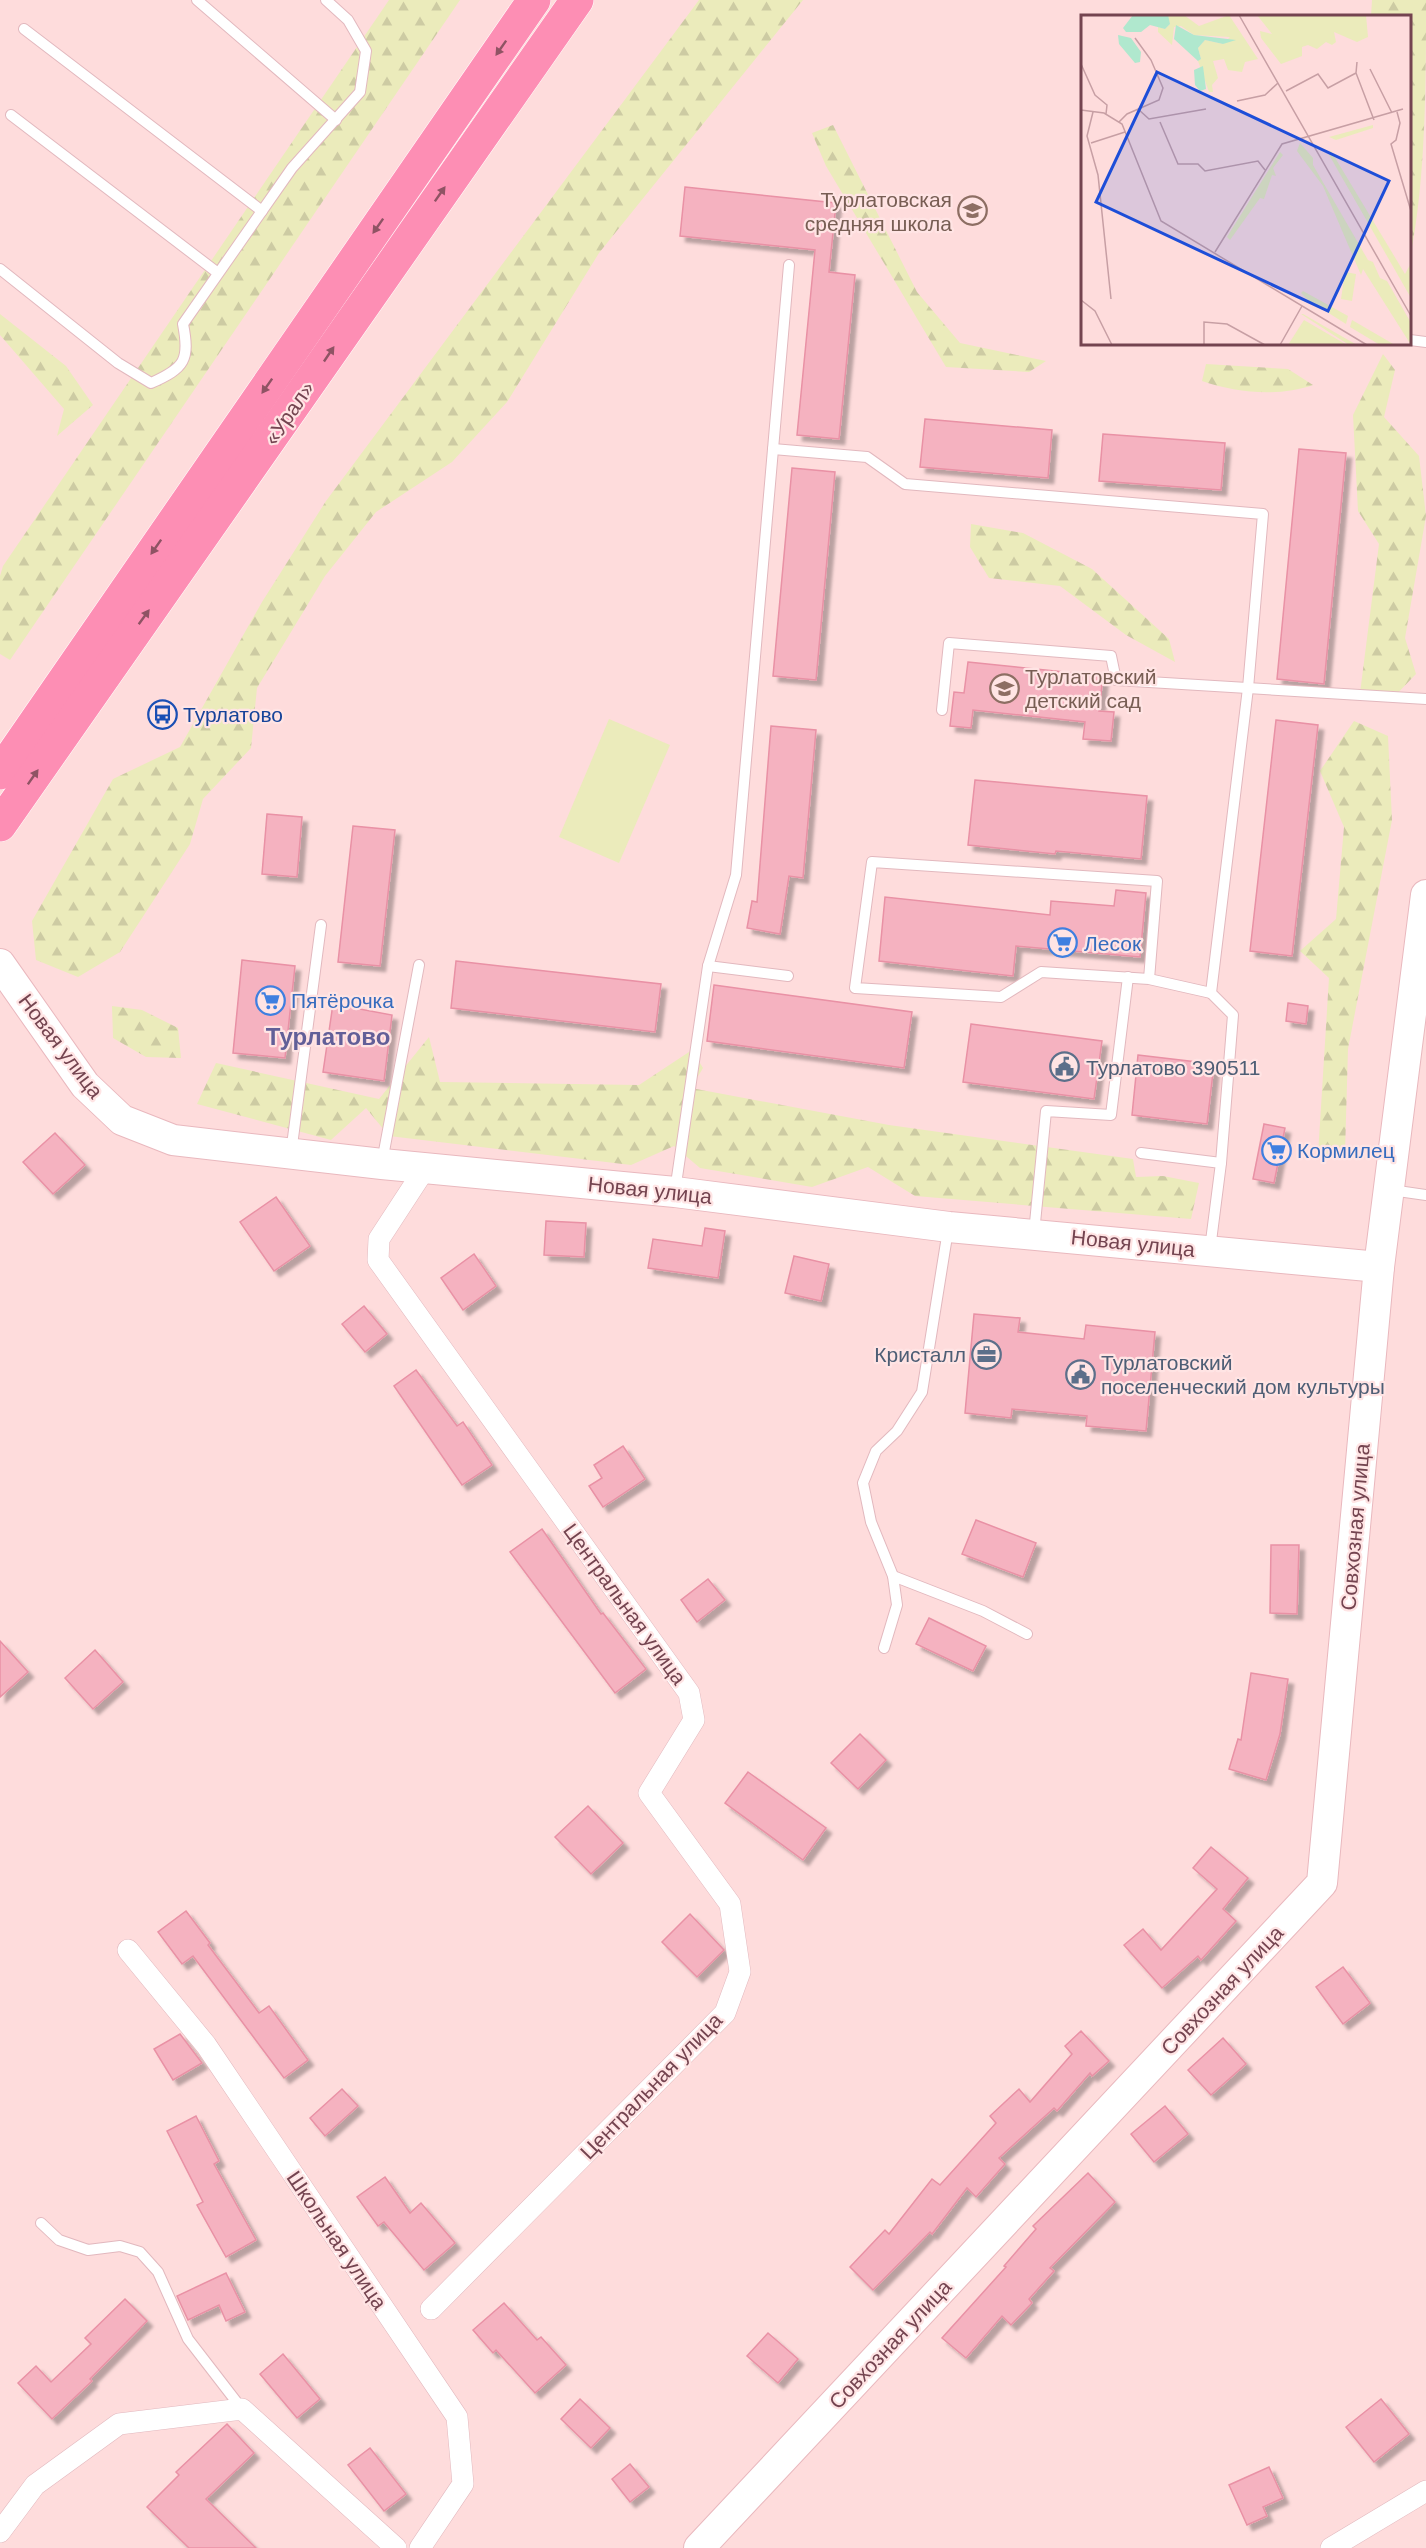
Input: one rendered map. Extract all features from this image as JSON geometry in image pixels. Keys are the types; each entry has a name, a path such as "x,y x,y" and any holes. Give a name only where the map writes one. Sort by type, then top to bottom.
{"highway":[{"name":"«Урал»","path":"0,772 534,0"},
{"name":"«Урал»","path":"0,825 577,0"}],"street":[{"name":"Совхозная улица","path":"699,2548 1323,1883 1379,1267 1426,895"},
{"name":"Новая улица","path":"0,964 86,1085 122,1119 173,1140 382,1164 675,1192 949,1227 1034,1233 1379,1267"},
{"name":"Центральная улица","path":"426,1167 380,1239 378,1260 689,1694 694,1720 649,1793 730,1904 740,1972 725,2013 431,2309"},
{"name":"Школьная улица","path":"128,1950 206,2044 457,2417 463,2484 420,2548"},
{"path":"0,2532 35,2486 119,2424 242,2409 396,2548"},
{"path":"1331,2548 1426,2491"}],"lane":[{"path":"197,0 336,120"},
{"path":"0,269 118,363 151,383 177,372 188,350 183,324 292,168 360,92 366,51 348,20 326,0"},
{"path":"24,28 262,211"},
{"path":"11,115 218,273"},
{"path":"675,1192 708,966 736,875 789,265"},
{"path":"1411,340 1426,342"},
{"path":"773,449 867,457 905,484 1263,514 1248,688 1211,993"},
{"path":"942,710 949,643 1111,656 1116,680 1426,699"},
{"path":"1149,979 1157,881 872,862 855,988 1001,998 1041,972 1128,977 1149,979 1211,993 1233,1016 1221,1163 1209,1251"},
{"path":"291,1153 321,925"},
{"path":"382,1164 419,965"},
{"path":"708,966 788,976"},
{"path":"1034,1233 1046,1111 1111,1115 1128,977"},
{"path":"1141,1153 1221,1163"},
{"path":"1388,1190 1426,1195"},
{"path":"884,1648 897,1605 893,1576 871,1522 863,1483 876,1451 897,1431 922,1392 949,1227"},
{"path":"893,1576 982,1611 1027,1634"},
{"path":"41,2223 59,2240 88,2250 120,2246 140,2252 158,2272 188,2339 242,2409"}],"green space":[{"path":"389,0 460,0 10,660 0,654 0,576 3,566"},
{"path":"699,0 803,0 599,253 507,402 452,462 376,512 325,576 257,688 251,748 203,799 190,844 120,952 78,977 36,960 32,921 113,779 180,747 262,602 326,501"},
{"path":"1372,0 1426,0 1422,164 1411,252 1411,15 1371,15"},
{"path":"833,125 917,292 960,343 1046,361 1029,372 946,367 826,166 812,133"},
{"path":"0,314 66,366 93,405 57,436 64,409 0,335"},
{"path":"1383,354 1395,370 1384,417 1419,456 1426,516 1405,638 1416,674 1392,699 1360,693 1379,544 1358,511 1353,415"},
{"path":"1206,364 1288,369 1313,385 1286,391 1243,391 1202,381"},
{"path":"971,524 1023,533 1092,569 1169,639 1175,662 1126,635 1060,586 989,578 970,547"},
{"path":"609,719 670,745 619,863 559,837"},
{"path":"1354,721 1388,736 1392,820 1348,1049 1345,1153 1318,1155 1329,978 1300,951 1336,919 1344,827 1320,771"},
{"path":"112,1006 142,1010 178,1028 181,1058 146,1057 113,1038"},
{"path":"429,1037 440,1082 639,1085 692,1050 703,1068 691,1088 889,1125 1133,1159 1136,1177 1163,1176 1199,1183 1191,1219 915,1196 868,1167 812,1187 700,1168 674,1146 631,1165 389,1136 366,1108 331,1140 197,1104 216,1063 379,1099"}],"building":[{"path":"685,187 836,203 829,272 855,275 839,439 797,435 815,250 680,236"},
{"path":"925,419 1052,430 1048,478 920,467"},
{"path":"1103,434 1225,443 1221,490 1099,481"},
{"path":"1299,449 1346,453 1324,684 1277,679"},
{"path":"792,468 835,472 816,680 773,676"},
{"path":"968,662 1103,676 1099,711 1114,712 1111,741 1083,739 1085,722 973,710 971,728 950,726 954,692 964,693"},
{"path":"1276,720 1318,725 1292,956 1250,951"},
{"path":"771,726 816,730 803,878 789,876 780,934 747,928 752,901 757,902"},
{"path":"975,780 1147,796 1141,859 1056,851 1055,854 968,845"},
{"path":"267,814 302,817 297,877 262,874"},
{"path":"353,826 395,830 380,966 338,962"},
{"path":"1116,890 1146,893 1140,957 1016,946 1013,976 879,961 885,897 1050,915 1051,901 1114,906"},
{"path":"242,960 295,966 285,1058 233,1053"},
{"path":"456,961 661,984 655,1032 451,1008"},
{"path":"714,985 912,1012 904,1068 707,1041"},
{"path":"1288,1003 1308,1006 1306,1024 1286,1021"},
{"path":"333,1004 392,1015 384,1081 323,1072"},
{"path":"971,1024 1102,1041 1094,1099 963,1082"},
{"path":"1138,1055 1214,1064 1207,1124 1132,1115"},
{"path":"1264,1124 1285,1128 1274,1183 1253,1179"},
{"path":"55,1133 85,1165 53,1194 23,1162"},
{"path":"276,1197 310,1246 274,1271 240,1222"},
{"path":"546,1221 586,1223 584,1257 544,1255"},
{"path":"705,1228 725,1231 718,1278 648,1268 653,1239 702,1246"},
{"path":"474,1254 496,1286 463,1310 441,1278"},
{"path":"794,1256 829,1264 821,1301 785,1293"},
{"path":"364,1306 387,1334 365,1352 342,1324"},
{"path":"974,1314 1020,1318 1018,1332 1084,1339 1086,1325 1155,1332 1146,1431 1086,1426 1087,1416 1012,1409 1011,1418 965,1413"},
{"path":"416,1370 457,1426 463,1422 492,1465 462,1485 394,1386"},
{"path":"623,1446 645,1479 603,1507 589,1486 602,1478 594,1465"},
{"path":"976,1520 1036,1543 1023,1577 962,1554"},
{"path":"542,1529 601,1614 603,1613 646,1669 615,1693 510,1552"},
{"path":"1271,1545 1299,1545 1297,1614 1270,1613"},
{"path":"708,1579 725,1600 697,1622 681,1600"},
{"path":"929,1618 986,1646 973,1671 916,1644"},
{"path":"0,1641 28,1672 0,1697"},
{"path":"95,1650 123,1682 93,1709 65,1678"},
{"path":"1251,1673 1288,1679 1280,1734 1266,1780 1229,1769 1238,1739 1241,1740"},
{"path":"860,1734 886,1760 858,1789 831,1763"},
{"path":"748,1772 826,1828 803,1860 725,1803"},
{"path":"588,1806 623,1843 591,1874 555,1837"},
{"path":"1211,1847 1248,1878 1223,1909 1236,1921 1201,1960 1198,1956 1162,1988 1124,1945 1143,1929 1161,1950 1217,1889 1193,1868"},
{"path":"186,1911 210,1943 208,1945 259,2013 269,2006 308,2060 284,2078 193,1956 182,1964 158,1932"},
{"path":"690,1914 724,1950 697,1977 662,1942"},
{"path":"1343,1967 1370,2003 1343,2024 1316,1987"},
{"path":"1081,2031 1109,2061 1092,2076 1090,2073 1057,2111 1054,2108 999,2158 1005,2164 976,2197 967,2188 932,2234 930,2232 873,2290 850,2267 885,2230 889,2234 932,2179 940,2185 996,2123 990,2116 1019,2089 1030,2102 1072,2054 1065,2046"},
{"path":"180,2034 202,2063 173,2080 154,2049"},
{"path":"1223,2038 1246,2064 1211,2095 1188,2070"},
{"path":"342,2089 358,2106 325,2136 310,2118"},
{"path":"1165,2106 1188,2134 1154,2162 1131,2134"},
{"path":"196,2116 219,2161 214,2164 256,2240 226,2257 197,2205 203,2202 167,2131"},
{"path":"1088,2173 1115,2202 1050,2268 1054,2271 1029,2299 1032,2303 1011,2325 1002,2316 966,2358 942,2338 1006,2267 1004,2266 1036,2229 1033,2226"},
{"path":"385,2177 410,2213 421,2203 455,2243 424,2270 384,2222 378,2226 357,2197"},
{"path":"226,2273 245,2312 226,2321 219,2305 188,2320 177,2296"},
{"path":"125,2299 147,2321 90,2379 92,2381 52,2419 18,2383 36,2366 51,2382 91,2344 85,2338"},
{"path":"504,2303 537,2340 541,2337 566,2365 535,2393 496,2350 493,2353 473,2330"},
{"path":"768,2333 798,2359 778,2383 747,2356"},
{"path":"283,2354 320,2399 297,2418 260,2374"},
{"path":"580,2399 610,2428 591,2448 561,2419"},
{"path":"1381,2399 1409,2434 1374,2462 1346,2427"},
{"path":"227,2424 254,2453 206,2499 256,2548 189,2548 147,2507 179,2475 176,2472"},
{"path":"370,2448 406,2494 384,2511 348,2465"},
{"path":"630,2464 649,2487 630,2502 612,2479"},
{"path":"1269,2467 1283,2498 1263,2507 1267,2516 1247,2525 1229,2485"}],"place":[{"name":"Турлатовская средняя школа","path":"973,211"},
{"name":"Турлатовский детский сад","path":"1004,688"},
{"name":"Турлатово","path":"162,714"},
{"name":"Лесок","path":"1063,943"},
{"name":"Пятёрочка","path":"270,1000"},
{"name":"Турлатово 390511","path":"1065,1067"},
{"name":"Кормилец","path":"1276,1150"},
{"name":"Кристалл","path":"987,1354"},
{"name":"Турлатовский поселенческий дом культуры","path":"1080,1374"}],"district":[{"name":"Турлатово","path":"328,1036"}]}
